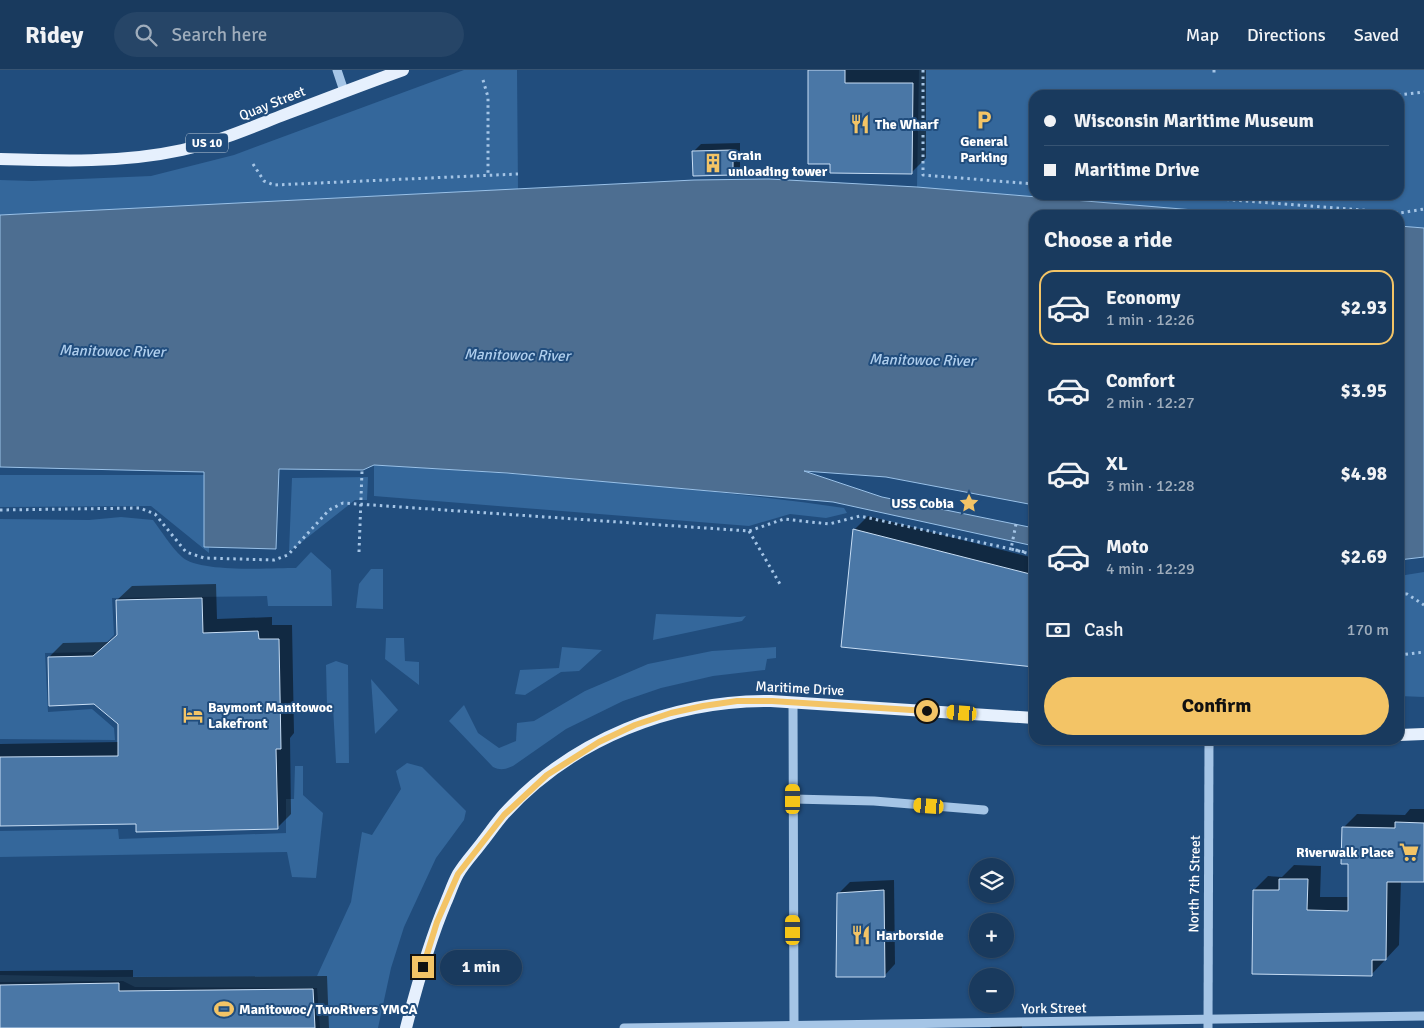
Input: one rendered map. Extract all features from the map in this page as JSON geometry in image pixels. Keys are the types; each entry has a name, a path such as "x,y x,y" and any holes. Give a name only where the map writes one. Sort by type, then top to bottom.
{"main road":[{"name":"Quay Street","path":"0,159 128,157 182,150 232,135 403,70"},
{"name":"Maritime Drive","path":"406,1028 418,981 437,922 458,874 504,815 533,786 593,745 617,733 654,718 688,708 720,703 753,701 1029,718"},
{"path":"1404,735 1424,734"}],"street":[{"path":"337,70 344,91"},
{"path":"793,702 794,1027"},
{"name":"North 7th Street","path":"1208,1024 1209,745"},
{"path":"793,799 874,801 984,810"},
{"name":"York Street","path":"624,1028 1208,1024 1424,1016"}],"path":[{"path":"923,70 923,175 1029,184"},
{"path":"1214,70 1214,76"},
{"path":"483,80 488,97 488,176"},
{"path":"1404,94 1424,92"},
{"path":"253,164 264,181 274,185 518,174"},
{"path":"1232,200 1361,210"},
{"path":"1404,212 1424,210"},
{"path":"359,552 362,471"},
{"path":"0,510 140,508 155,514 186,552 204,558 274,560 288,555 329,510 343,503 749,531 784,519 829,524 860,516 1029,553"},
{"path":"1016,524 1011,549 1029,553"},
{"path":"749,531 780,584"},
{"path":"1404,594 1424,605"},
{"path":"1404,654 1424,652"}],"shaded area":[{"path":"464,70 517,70 518,190 0,215 0,180 32,181 151,176 234,155"},
{"path":"919,70 1424,70 1424,228 1404,226 1404,210 1194,210 1073,200 1404,200 1404,90 1029,90 1029,196 917,187"},
{"path":"374,465 492,472 668,487 844,508 847,513 826,518 790,514 749,526 374,496"},
{"path":"0,475 210,475 209,553 151,506 0,507"},
{"path":"368,477 367,500 355,500 289,552 292,478"},
{"path":"121,517 153,520 182,557 191,562 219,568 296,568 311,552 331,570 332,606 268,606 267,596 112,598 114,635 97,652 45,653 48,712 92,709 114,728 115,740 0,739 0,519 89,520"},
{"path":"371,569 383,569 383,609 356,608 359,584"},
{"path":"1424,572 1424,697 1404,696 1404,575"},
{"path":"656,614 746,616 742,621 653,640"},
{"path":"386,638 404,638 405,661 419,662 419,685 385,659"},
{"path":"562,647 602,650 579,671 561,672 525,695 515,694 520,670 559,668"},
{"path":"776,647 776,658 767,659 765,670 713,676 661,688 623,701 566,729 506,769 493,767 449,721 464,705 478,733 499,748 516,741 517,723 534,721 585,691 648,664 712,651"},
{"path":"336,661 348,665 349,763 336,763 333,706 327,706 326,665"},
{"path":"371,679 398,710 375,734"},
{"path":"407,763 422,767 466,811 464,820 436,858 404,927 391,968 378,1028 320,1028 317,988 135,987 123,981 0,982 0,975 100,977 317,976 351,902 362,832 372,835 401,789 396,771"},
{"path":"295,766 303,766 303,795 323,813 316,878 292,877 287,852 0,857 0,831 118,829 119,839 286,833 286,799 294,799"}],"water":[{"name":"Manitowoc River","path":"769,179 917,187 1029,196 1029,200 1073,200 1194,210 1029,210 1029,504 886,477 804,471 882,497 1029,527 1029,545 833,502 507,473 374,465 363,470 279,469 276,549 204,547 204,472 0,467 0,215 694,180"},
{"path":"1404,226 1424,228 1424,557 1404,559"}],"building":[{"name":"The Wharf","path":"808,70 845,70 845,83 913,83 912,174 830,173 830,164 808,164"},
{"name":"Grain unloading tower","path":"733,150 733,175 693,176 692,151"},
{"path":"853,529 1029,574 1029,666 841,647"},
{"name":"Baymont Manitowoc Lakefront","path":"202,598 203,633 258,631 259,639 279,639 281,749 276,749 278,829 136,832 136,824 0,826 0,757 118,756 118,724 94,704 49,706 48,657 93,656 117,635 116,600"},
{"path":"1395,822 1424,823 1424,882 1387,882 1386,960 1372,960 1372,976 1252,974 1253,890 1279,890 1279,879 1308,879 1307,910 1348,911 1348,864 1341,864 1342,827 1395,828"},
{"name":"Harborside","path":"884,890 885,977 836,977 837,893"},
{"path":"119,983 119,991 313,989 315,1028 0,1028 0,985"}],"place":[{"name":"General Parking","path":"984,120"},
{"name":"The Wharf","path":"860,124"},
{"name":"Grain unloading tower","path":"713,163"},
{"name":"USS Cobia","path":"969,503"},
{"name":"Baymont Manitowoc Lakefront","path":"193,715"},
{"name":"Riverwalk Place","path":"1409,852"},
{"name":"Harborside","path":"861,935"},
{"name":"Manitowoc/ TwoRivers YMCA","path":"224,1009"}],"route":[{"path":"423,967 437,922 458,874 504,815 520,798 547,775 599,742 654,718 688,708 737,701 772,701 927,711"}]}
